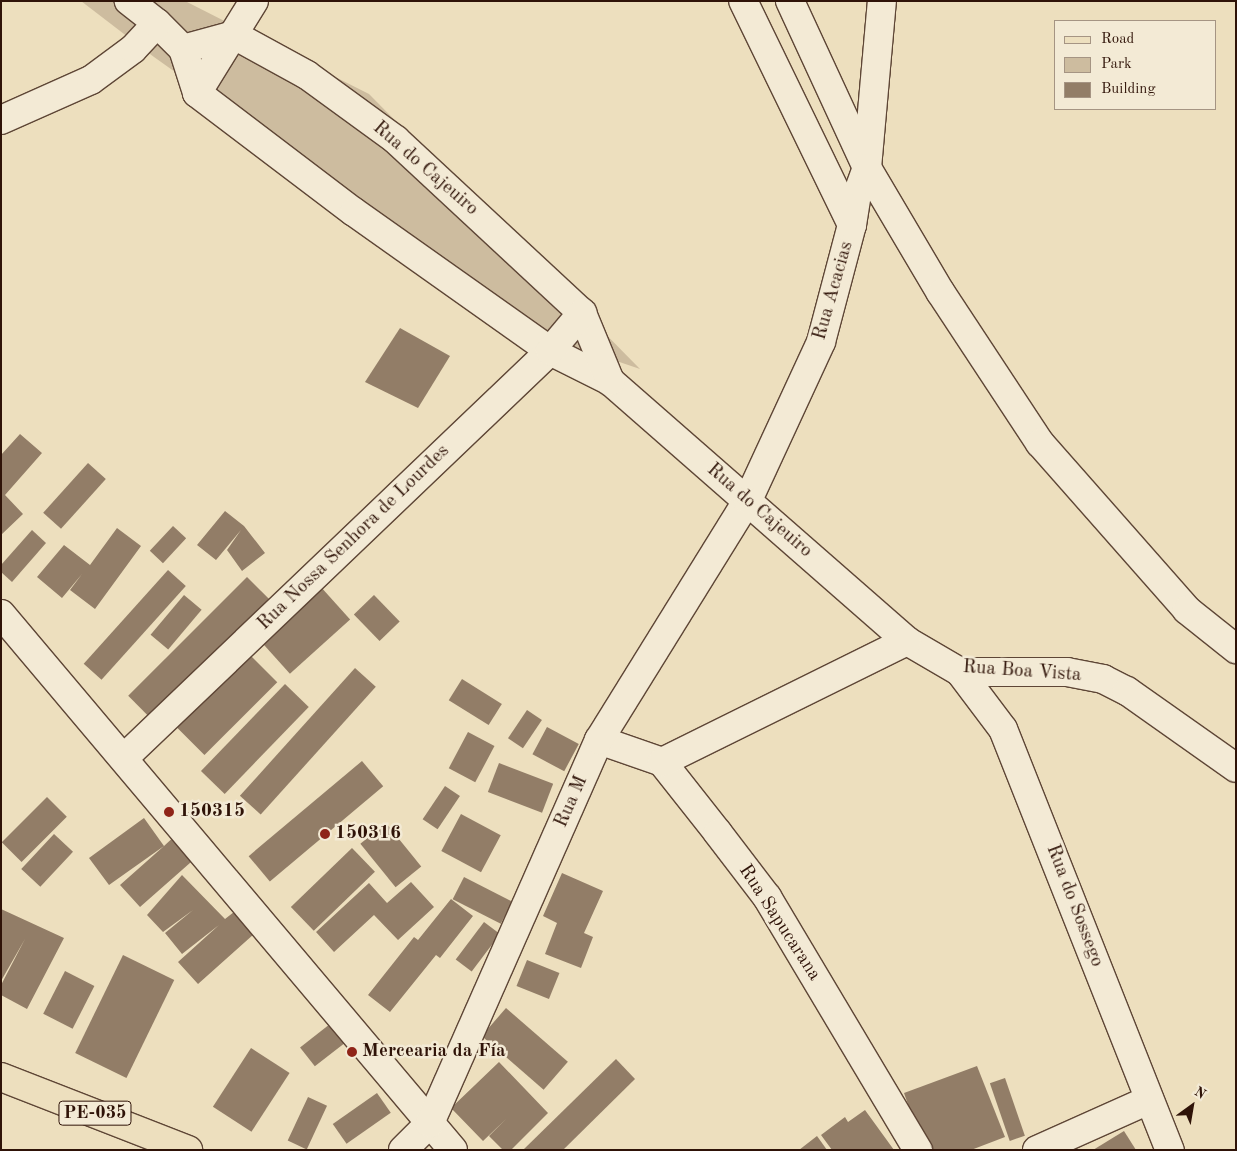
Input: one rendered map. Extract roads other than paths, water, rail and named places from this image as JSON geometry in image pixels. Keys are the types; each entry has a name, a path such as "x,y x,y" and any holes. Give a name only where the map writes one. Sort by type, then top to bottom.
{"main road":[{"name":"PE-035","path":"1,1077 187,1150"}],"street":[{"path":"129,1 157,23 183,49 197,93"},
{"path":"197,93 254,1"},
{"name":"Rua Acacias","path":"743,1 852,225 821,342 748,500"},
{"path":"790,1 867,168 941,293 1040,443 1187,610 1236,649"},
{"path":"852,225 857,195 867,168 882,1"},
{"path":"1,120 91,80 134,49 157,23"},
{"path":"183,49 234,35"},
{"name":"Rua do Cajeuiro","path":"234,35 308,76 396,140 582,313 610,381"},
{"name":"Rua do Cajeuiro","path":"197,93 354,212 550,351 610,381 748,500 907,642"},
{"name":"Rua Nossa Senhora de Lourdes","path":"124,758 550,351 582,313"},
{"name":"Rua M","path":"430,1122 599,740 748,500"},
{"path":"1,614 453,1150"},
{"path":"599,740 662,762 907,642"},
{"name":"Rua Boa Vista","path":"907,642 960,672 1067,672 1103,679 1127,691 1236,768"},
{"name":"Rua do Sossego","path":"960,672 1003,729 1170,1150"},
{"name":"Rua Sapucarana","path":"662,762 767,897 918,1150"},
{"path":"1037,1150 1149,1100"},
{"path":"403,1150 430,1122"}],"place":[{"name":"150315","path":"169,812"},
{"name":"150316","path":"325,834"},
{"name":"Mercearia da Fía","path":"352,1052"}]}
